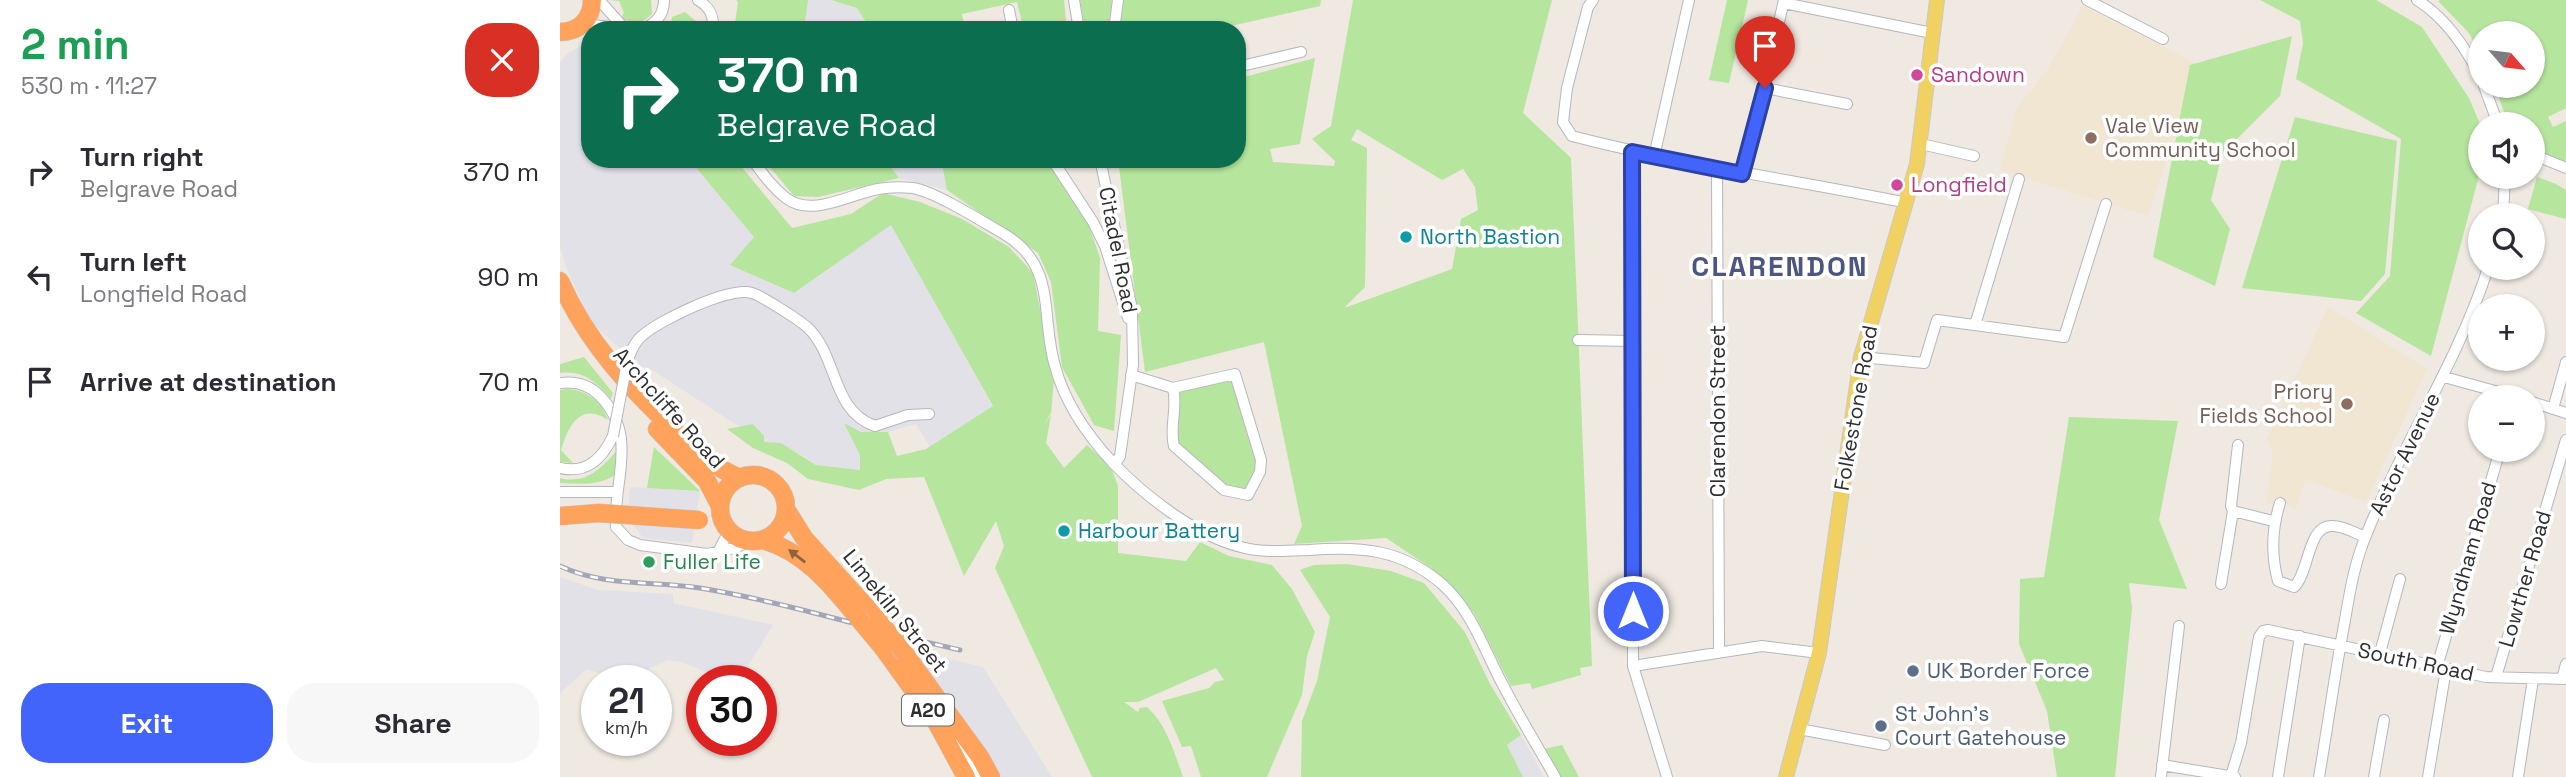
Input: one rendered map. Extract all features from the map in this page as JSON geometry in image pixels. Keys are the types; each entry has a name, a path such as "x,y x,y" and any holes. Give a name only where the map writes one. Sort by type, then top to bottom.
{"highway":[{"path":"581,21 591,12 592,0"},
{"path":"568,33 581,21"},
{"name":"Archcliffe Road","path":"560,281 589,333 632,388 707,460 740,478"},
{"name":"Archcliffe Road","path":"560,306 613,385 702,475 720,509"},
{"path":"560,516 599,513 700,520 756,541 777,531 786,509 782,492 773,482 761,476 740,478 728,486 720,509 700,520"},
{"path":"720,509 729,530"},
{"name":"Limekiln Street","path":"786,509 804,538 905,654 991,777"},
{"name":"Limekiln Street","path":"756,541 785,547 795,554 858,618 923,702 962,773"}],"main road":[{"name":"Folkestone Road","path":"1786,777 1819,653 1861,357 1907,203 1921,144 1937,0"}],"street":[{"path":"599,0 619,21"},
{"path":"655,21 663,10 664,0"},
{"path":"698,0 708,7 712,21"},
{"path":"1074,0 1078,21"},
{"path":"1115,21 1118,0"},
{"path":"1593,0 1588,7 1567,88 1563,121 1572,136 1654,157 1907,203"},
{"path":"1654,157 1689,0"},
{"path":"2087,0 2163,38"},
{"path":"2417,0 2441,19 2468,55"},
{"path":"1742,174 1784,2 1932,33"},
{"path":"1009,10 1011,21"},
{"path":"1246,65 1301,52"},
{"path":"1765,88 1847,104"},
{"path":"1921,144 1974,156"},
{"path":"1632,152 1633,666 1667,777"},
{"path":"2545,159 2566,168"},
{"path":"759,168 788,200 808,207 881,188 914,188 1008,236 1032,258 1043,281 1055,366 1072,411 1087,433 1115,464 1163,506 1207,533 1240,547 1280,552 1328,548 1372,549 1398,557 1423,571 1445,587 1474,628 1555,777"},
{"path":"1058,168 1093,222 1105,246 1132,327"},
{"name":"Citadel Road","path":"1102,168 1130,292 1132,327 1131,375 1120,456 1115,464"},
{"name":"Clarendon Street","path":"1717,169 1718,652"},
{"path":"1975,325 2019,179"},
{"path":"1861,357 1924,363 1937,320 2064,337 2106,204"},
{"name":"Astor Avenue","path":"2319,777 2340,646 2355,568 2365,537 2444,377 2484,280"},
{"path":"560,468 585,468 598,460 613,436 627,363 640,337 708,300 727,294 752,293 806,326 816,337 845,402 855,416 875,426 908,415 929,414"},
{"path":"1578,340 1632,341"},
{"path":"2553,409 2566,362"},
{"path":"1131,375 1174,388 1235,374 1261,460 1260,472 1248,495 1224,490 1174,446 1171,436 1176,399 1174,388"},
{"path":"2444,377 2473,385"},
{"path":"560,383 572,382 588,386 603,399 615,418 623,454 617,492 616,527 632,543 706,554 756,541"},
{"path":"2545,406 2566,412"},
{"name":"Lowther Road","path":"2496,677 2566,440"},
{"path":"2221,584 2233,511 2231,506 2238,445"},
{"name":"Wyndham Road","path":"2427,777 2442,668 2497,462"},
{"path":"560,492 617,492"},
{"path":"2280,503 2273,521 2278,580 2294,587 2300,582 2313,540 2321,528 2339,527 2365,537"},
{"path":"2233,511 2273,521"},
{"path":"719,552 729,530"},
{"path":"2381,653 2400,579"},
{"path":"2161,777 2179,626"},
{"name":"South Road","path":"2233,776 2259,637 2263,631 2300,636 2442,668 2496,677 2564,679"},
{"path":"2278,777 2300,636"},
{"path":"1633,666 1762,646 1819,653"},
{"path":"2564,679 2566,663"},
{"path":"2518,777 2533,679"},
{"path":"945,709 976,777"},
{"path":"2374,777 2384,720"},
{"path":"1799,729 1885,745"},
{"path":"2162,765 2233,776"}],"shaded area":[{"path":"808,0 831,0 857,8 865,21 805,21"},
{"name":"Vale View Community School","path":"2083,6 2199,65 2148,216 2000,170 2017,107 2045,74"},
{"path":"581,46 581,168 697,168 755,237 731,265 794,293 891,224 993,407 930,447 916,424 888,432 861,432 845,424 860,455 861,470 817,465 801,454 763,442 649,368 636,365 589,319 560,248 560,62"},
{"path":"892,168 943,168 947,190 899,178"},
{"name":"Priory Fields School","path":"2328,307 2427,369 2366,502 2305,479 2296,509 2280,503 2266,504 2273,455 2267,439"},
{"path":"630,487 700,491 692,543 643,538 628,517"},
{"path":"560,577 598,590 673,594 673,603 773,625 749,665 689,665 668,660 657,665 581,665 581,674 560,693"},
{"path":"911,650 983,667 1052,777 999,777"},
{"path":"1521,735 1544,777 1523,777 1507,745"}],"green space":[{"path":"609,0 651,0 652,14 643,21 621,18 624,13 619,1"},
{"path":"736,0 808,0 805,21 735,21"},
{"path":"831,0 1064,0 1066,21 1022,21 1017,2 962,14 963,21 865,21 857,8"},
{"path":"1080,0 1112,0 1109,21 1084,21"},
{"path":"1123,0 1321,0 1320,6 1246,23 1120,21"},
{"path":"1353,0 1552,0 1523,113 1571,158 1592,666 1580,668 1581,675 1532,689 1530,683 1511,686 1474,613 1428,566 1386,538 1294,544 1302,526 1264,342 1145,372 1119,168 1246,168 1246,77 1315,58 1300,144 1270,149 1273,162 1334,166 1335,161 1312,139 1331,126","holes":["1357,129 1442,180 1463,169 1475,187 1478,210 1461,219 1452,269 1344,308 1365,287 1367,148 1351,140"]},
{"path":"1727,0 1748,0 1729,83 1709,80"},
{"path":"2260,0 2376,0 2422,27 2469,98 2475,112 2468,112 2468,189 2475,189 2472,203 2468,203 2468,217 2431,356 2356,313 2390,276 2401,139 2296,79 2303,43 2300,21"},
{"path":"2566,0 2566,108 2548,117 2553,127 2566,121 2566,162 2545,153 2545,112 2504,112 2499,98 2545,98 2545,21 2468,21 2468,32 2438,1"},
{"path":"685,12 696,21 671,21 672,17"},
{"path":"2292,36 2280,96 2222,154 2211,200 2230,229 2215,286 2153,257 2190,65"},
{"path":"2295,117 2397,141 2385,274 2361,301 2242,288"},
{"path":"697,168 742,168 792,228 851,214 883,193 920,202 962,219 1009,247 1033,273 1054,380 1051,413 1044,425 1051,415 1046,443 1064,468 1087,445 1111,467 1118,486 1118,553 1186,561 1200,542 1229,556 1272,565 1292,589 1315,632 1307,656 1302,695 1267,777 1201,777 1191,746 1182,747 1162,701 1209,688 1215,682 1224,680 1216,668 1138,702 1124,702 1138,712 1140,708 1147,707 1154,714 1169,739 1183,777 1092,777 995,568 1004,546 996,521 964,576 924,477 886,479 859,490 808,479 787,463 753,448 727,429 753,424 764,436 764,442 781,443 816,465 860,470 860,455 844,423 861,432 888,432 897,456 926,449 993,406 891,225 794,293 730,265 754,237"},
{"path":"771,168 892,168 899,178 818,197 794,196"},
{"path":"943,168 1050,168 1058,174 1087,220 1100,258 1098,331 1121,335 1114,431 1094,425 1062,367 1051,282 1038,253 947,190"},
{"path":"2545,180 2556,184 2566,190 2566,219 2545,213 2545,203 2530,203 2534,189 2545,189"},
{"path":"584,357 613,393 611,399 589,379 576,374 560,373 560,364"},
{"path":"1232,379 1247,435 1253,441 1258,455 1256,469 1246,491 1226,486 1178,448 1175,391"},
{"path":"567,389 592,398 602,407 608,420 590,413 577,419 572,425 561,450 573,463 560,462 560,390"},
{"path":"2069,417 2178,421 2159,520 2187,589 2129,583 2132,608 2115,777 2057,777 2047,711 2019,644 2020,579 2044,577"},
{"path":"654,447 700,491 647,488"},
{"path":"618,449 615,475 609,479 595,483 560,483 560,478 578,479 593,473"},
{"path":"1347,564 1391,571 1424,583 1465,632 1490,684 1521,735 1507,745 1523,777 1301,777 1302,721 1317,681 1330,617 1300,570 1314,565"},
{"path":"1562,745 1579,777 1559,777 1544,749"}],"railway":[{"path":"560,566 614,581 688,586 738,595 960,650"}],"place":[{"name":"Sandown","path":"1917,75"},
{"name":"Vale View Community School","path":"2091,138"},
{"name":"Longfield","path":"1897,185"},
{"name":"North Bastion","path":"1406,237"},
{"name":"Priory Fields School","path":"2347,404"},
{"name":"Harbour Battery","path":"1064,531"},
{"name":"Fuller Life","path":"649,562"},
{"name":"UK Border Force","path":"1913,671"},
{"name":"St John's Court Gatehouse","path":"1881,726"}],"district":[{"name":"CLARENDON","path":"1780,266"}],"route":[{"path":"1633,611 1632,152 1742,174 1765,88"}]}
